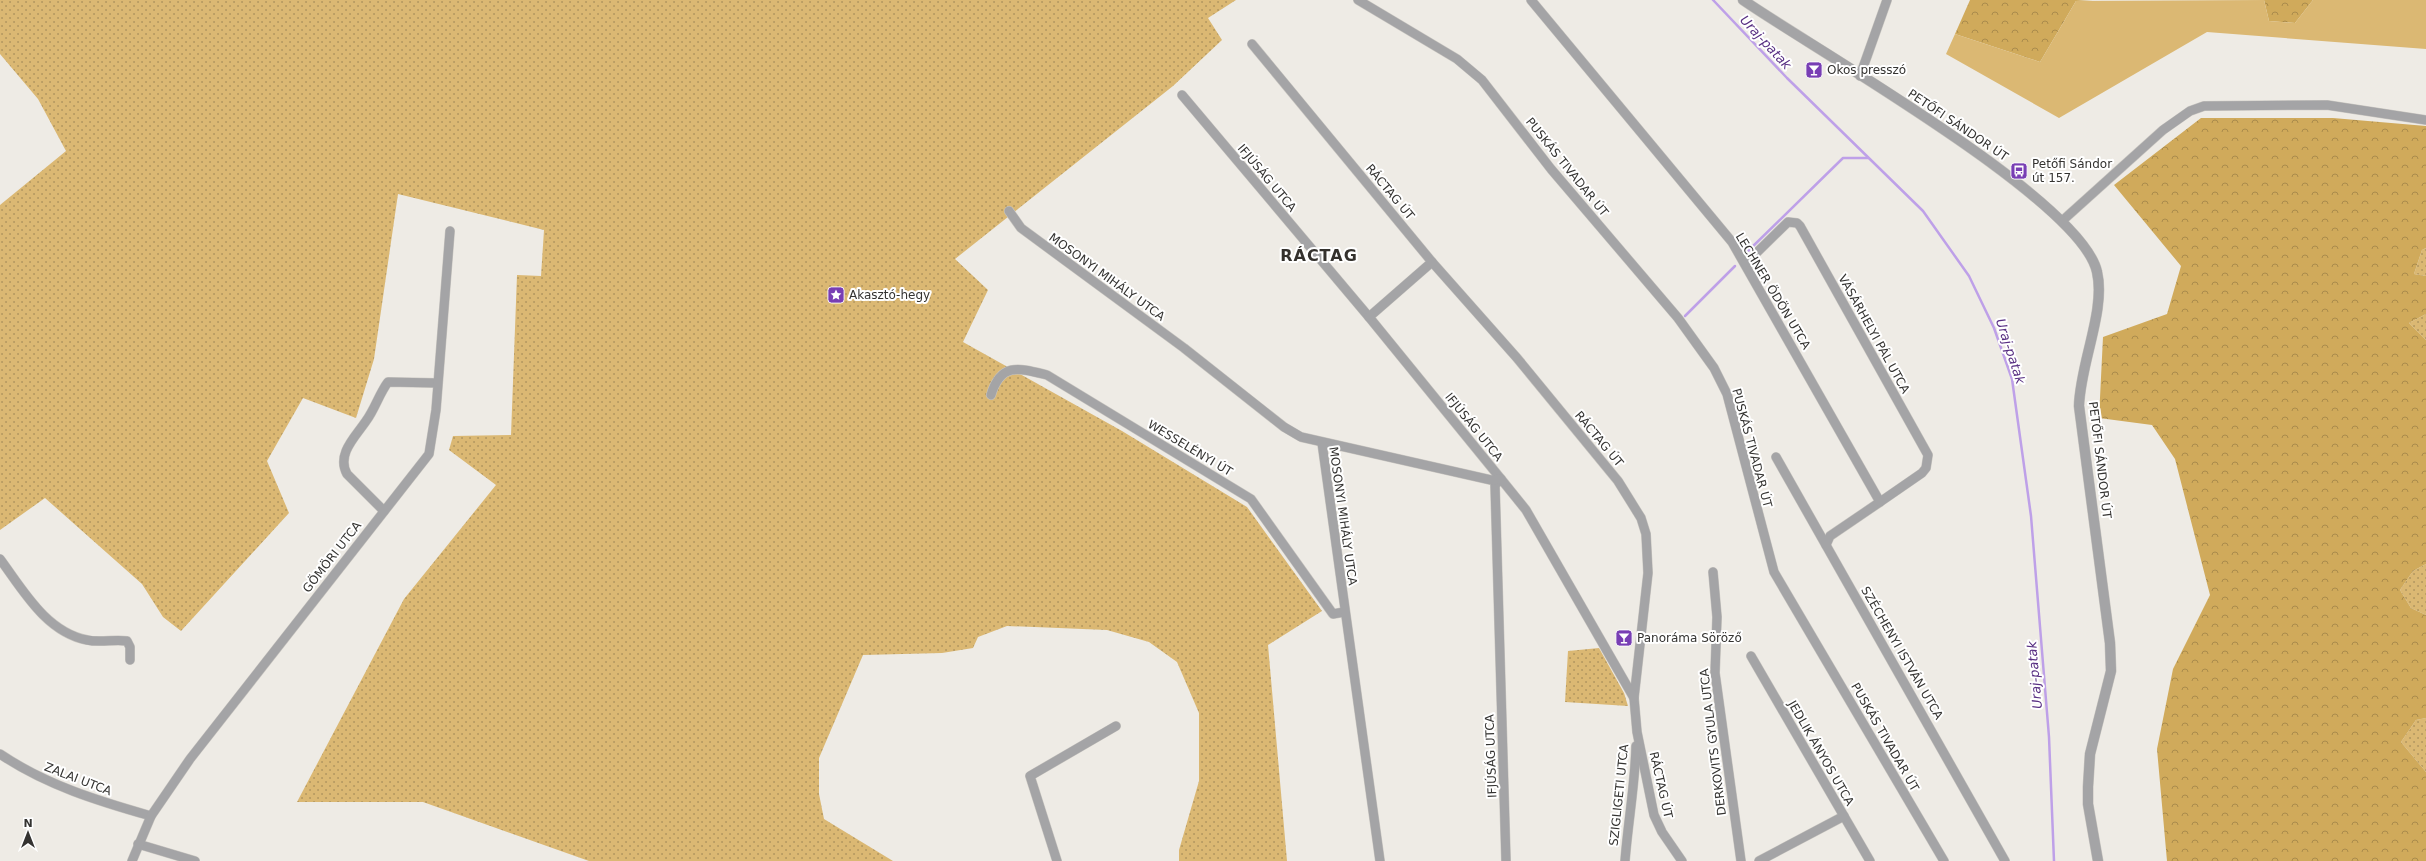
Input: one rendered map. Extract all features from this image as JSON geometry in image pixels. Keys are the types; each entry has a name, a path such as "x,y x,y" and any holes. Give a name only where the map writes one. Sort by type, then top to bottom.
{"street":[{"name":"PUSKÁS TIVADAR ÚT","path":"1358,0 1457,59 1482,80 1552,169 1678,318 1714,368 1727,394 1774,572 1944,861"},
{"name":"LECHNER ÖDÖN UTCA","path":"1531,0 1732,242 1746,263 1880,502"},
{"name":"PETŐFI SÁNDOR ÚT","path":"1743,0 1984,157 2062,221 2089,251 2097,271 2099,281 2098,302 2079,386 2079,406 2110,643 2111,671 2090,754 2088,804 2098,861"},
{"path":"1860,76 1887,0"},
{"name":"RÁCTAG ÚT","path":"1252,44 1432,262 1517,358 1618,481 1641,518 1647,546 1648,573 1634,698"},
{"name":"IFJÚSÁG UTCA","path":"1182,95 1369,317 1501,479 1496,485 1506,861"},
{"path":"2062,221 2163,130 2196,108 2305,104 2328,105 2426,120"},
{"name":"MOSONYI MIHÁLY UTCA","path":"1009,211 1021,228 1184,348 1284,427 1301,437 1322,443 1344,612 1380,861"},
{"name":"VÁSÁRHELYI PÁL UTCA","path":"1746,263 1788,222 1797,223 1800,226 1928,455 1926,468 1922,473 1880,502"},
{"name":"GÖMÖRI UTCA","path":"132,861 151,816 190,759 429,454 436,410 450,231"},
{"path":"1369,317 1432,262"},
{"name":"WESSELÉNYI ÚT","path":"991,396 995,383 1003,374 1019,368 1047,375 1251,499 1333,614 1344,612"},
{"path":"384,511 346,474 343,467 350,442 367,420 388,382 437,383"},
{"path":"1322,443 1379,453 1491,480 1501,479 1526,510 1634,698 1637,732"},
{"name":"SZÉCHENYI ISTVÁN UTCA","path":"1776,457 2005,861"},
{"path":"1826,546 1830,536 1880,502"},
{"path":"0,559 35,606 61,631 88,640 127,641 130,647 130,660"},
{"name":"DERKOVITS GYULA UTCA","path":"1713,572 1717,617 1714,673 1740,861"},
{"name":"JEDLIK ÁNYOS UTCA","path":"1751,656 1870,861"},
{"path":"1057,861 1030,776 1116,726"},
{"name":"RÁCTAG ÚT","path":"1637,732 1654,815 1662,832 1682,861"},
{"name":"SZIGLIGETI UTCA","path":"1625,861 1627,829 1634,790 1637,732"},
{"name":"ZALAI UTCA","path":"0,754 41,779 92,799 151,816"},
{"path":"1759,861 1844,816"},
{"path":"138,844 195,861"}],"shaded area":[{"path":"0,0 1236,0 1208,18 1222,40 1173,86 955,259 988,290 963,342 1122,431 1247,507 1322,611 1268,645 1287,861 1179,861 1179,850 1199,781 1199,713 1177,662 1149,642 1107,630 1007,626 978,637 973,648 942,653 863,655 819,758 819,794 824,819 893,861 589,861 423,802 297,802 404,599 496,485 449,450 453,436 511,435 517,275 541,276 544,230 398,194 374,359 356,418 303,398 267,461 289,513 181,631 163,617 142,584 45,498 0,530 0,205 66,151 38,99 0,54"},
{"path":"2264,0 2269,21 2295,23 2313,0 2426,0 2426,49 2207,32 2059,118 1946,54 1955,34 2040,62 2076,1"},
{"path":"2426,248 2426,276 2414,274 2422,250"},
{"path":"2426,314 2426,340 2409,323"},
{"path":"2426,564 2426,615 2411,608 2400,590 2413,571"},
{"path":"1599,648 1624,693 1628,706 1565,702 1568,651"},
{"path":"2426,718 2426,772 2401,742 2416,720"}],"green space":[{"path":"1970,0 2093,0 2076,1 2040,62 1955,34"},
{"path":"2264,0 2313,0 2295,23 2269,21"},
{"path":"2201,118 2333,118 2426,126 2426,248 2422,250 2414,274 2426,276 2426,314 2409,323 2426,340 2426,564 2413,571 2400,590 2411,608 2426,615 2426,718 2416,720 2401,742 2426,772 2426,861 2167,861 2157,749 2173,669 2210,595 2175,459 2152,425 2099,418 2103,337 2167,314 2181,266 2114,185"}],"waterway":[{"name":"Uraj-patak","path":"1713,0 1787,78 1923,211 1969,276 1994,328 2012,379 2031,516 2049,737 2054,861"},
{"path":"1747,252 1843,158 1868,158"},
{"path":"1685,316 1735,266"}],"place":[{"name":"Okos presszó","path":"1814,70"},
{"name":"Petőfi Sándor út 157.","path":"2019,171"},
{"name":"Akasztó-hegy","path":"836,295"},
{"name":"Panoráma Söröző","path":"1624,638"}],"district":[{"name":"RÁCTAG","path":"1319,255"}]}
